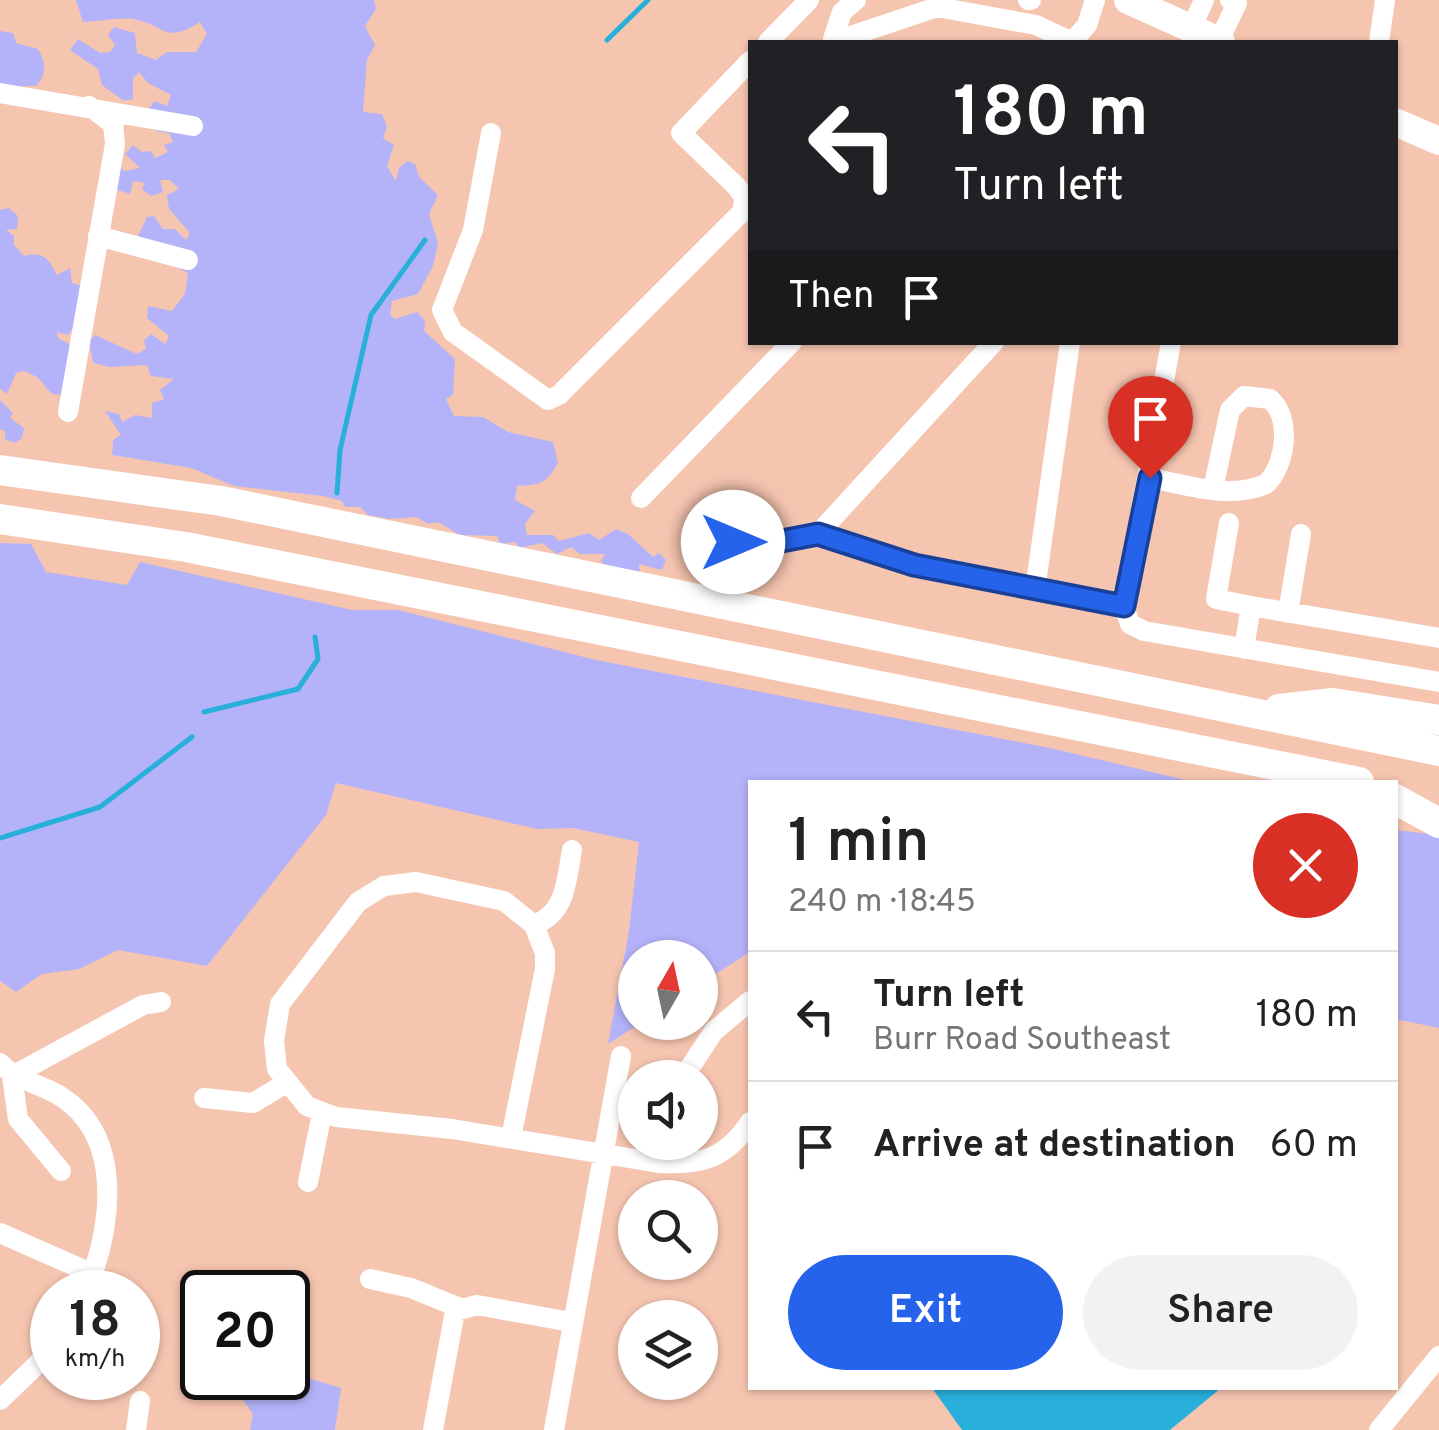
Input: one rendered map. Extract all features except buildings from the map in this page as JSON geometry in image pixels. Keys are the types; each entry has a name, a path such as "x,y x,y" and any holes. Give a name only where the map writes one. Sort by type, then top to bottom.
{"highway":[{"path":"0,470 221,501 1439,751"},
{"path":"0,519 186,546 1349,780"},
{"path":"1251,713 1333,703 1439,720"},
{"path":"1398,791 1439,800"},
{"path":"1398,802 1439,823"}],"main road":[{"path":"1128,0 1158,6 1216,40"},
{"path":"1398,123 1439,141"}],"street":[{"path":"770,40 808,0"},
{"path":"833,40 842,12 856,0"},
{"path":"1074,40 1087,24 1095,0"},
{"path":"1192,29 1204,0"},
{"path":"1379,40 1386,0"},
{"path":"1221,40 1235,1"},
{"path":"836,40 898,17 950,7 1036,25 1068,40"},
{"path":"491,133 473,230 442,310 453,332 548,400 558,396 743,211 744,198 737,187 681,133 748,64"},
{"path":"0,93 193,126"},
{"path":"68,412 115,133 105,116 88,106"},
{"path":"98,236 188,260"},
{"path":"641,498 789,345"},
{"path":"818,534 991,345"},
{"path":"1034,590 1070,345"},
{"path":"1171,345 1150,478 1124,606 1130,624 1144,631 1439,682"},
{"path":"1150,478 1214,489 1252,490 1275,475 1284,420 1270,398 1244,396 1230,410 1214,489"},
{"path":"1228,523 1216,600 1439,638"},
{"path":"733,542 766,544 818,534 914,565 1124,606"},
{"path":"1288,613 1301,534"},
{"path":"1244,649 1251,606"},
{"path":"534,926 548,920 561,904 572,850"},
{"path":"511,1138 545,970 545,953 534,926 522,912 491,896 416,882 370,892 280,1004 274,1059 286,1083 307,1106 322,1113 511,1138 659,1163 703,1164 732,1145 748,1125"},
{"path":"6,1069 143,1006 161,1002"},
{"path":"695,1060 714,1031 748,1003"},
{"path":"6,1069 18,1119 61,1171"},
{"path":"6,1069 60,1096 92,1125 107,1162 106,1202 93,1270"},
{"path":"204,1098 244,1104 286,1083"},
{"path":"554,1430 571,1322 618,1099"},
{"path":"308,1182 322,1113"},
{"path":"0,1233 67,1270"},
{"path":"370,1280 411,1288 460,1308 476,1306 571,1322"},
{"path":"433,1430 452,1316 460,1308"},
{"path":"1379,1430 1439,1356"},
{"path":"0,1400 30,1371"},
{"path":"136,1430 140,1401"}],"shaded area":[{"path":"76,0 374,0 376,9 365,26 375,45 367,60 363,112 382,114 387,127 383,138 394,145 387,166 396,181 399,168 407,161 415,164 419,177 438,195 429,214 438,243 433,266 418,294 392,301 390,314 395,319 417,312 425,321 424,331 455,359 453,395 446,399 454,416 483,417 508,432 553,442 558,463 550,475 537,484 517,486 515,500 535,511 525,524 527,535 553,535 559,541 589,533 599,540 616,529 628,534 653,557 659,553 666,560 662,570 639,564 640,574 610,570 601,561 605,554 580,554 571,547 557,554 542,543 519,548 515,542 500,544 497,536 460,535 438,522 368,515 360,507 345,507 342,501 323,496 234,486 191,468 112,455 113,440 121,435 105,411 119,414 122,422 135,415 152,418 152,403 164,399 160,390 174,379 151,376 147,365 109,367 93,363 89,341 95,335 137,354 146,349 144,340 151,334 165,344 169,336 147,318 148,306 172,311 185,294 188,273 163,261 138,236 147,217 154,216 163,229 175,229 186,240 190,233 169,209 167,195 179,189 170,180 160,180 163,192 151,196 142,189 145,183 133,181 130,194 115,189 117,162 124,171 140,168 125,154 133,145 142,152 151,151 155,158 168,152 164,145 173,142 169,133 156,131 147,111 155,101 167,106 171,95 148,83 139,72 133,78 133,99 124,101 102,85 98,69 70,50 78,39 100,53 110,52 115,45 108,35 114,27 135,33 137,53 156,60 167,52 196,52 207,34 200,22 172,33 133,19 83,22"},
{"path":"0,31 13,33 16,43 38,49 44,68 36,86 0,86"},
{"path":"9,208 18,216 17,229 6,230 14,236 14,245 24,256 45,258 57,275 70,268 72,283 83,286 78,321 68,335 57,332 58,338 73,346 63,395 52,394 37,377 24,371 16,373 7,394 0,389 0,210"},
{"path":"0,400 13,413 10,418 24,428 22,438 15,443 5,439 5,431 0,429"},
{"path":"0,543 31,544 46,572 127,585 140,562 352,610 398,610 596,660 1050,748 1186,780 748,780 748,953 718,972 718,940 627,940 639,842 573,828 537,829 336,783 326,815 207,966 118,950 79,969 42,974 16,992 0,981"},
{"path":"1398,830 1439,835 1439,1028 1398,1020"},
{"path":"618,990 618,1038 608,1044"},
{"path":"310,1379 341,1388 335,1430 250,1430 253,1414 243,1400 310,1400"},
{"path":"933,1390 1219,1390 1170,1430 962,1430"}],"waterway":[{"path":"607,40 648,0"},
{"path":"337,493 340,450 371,315 425,240"},
{"path":"204,712 298,689 318,659 315,637"},
{"path":"0,838 100,807 192,737"}],"route":[{"path":"733,542 766,544 818,534 914,565 1124,606 1150,478"}]}
